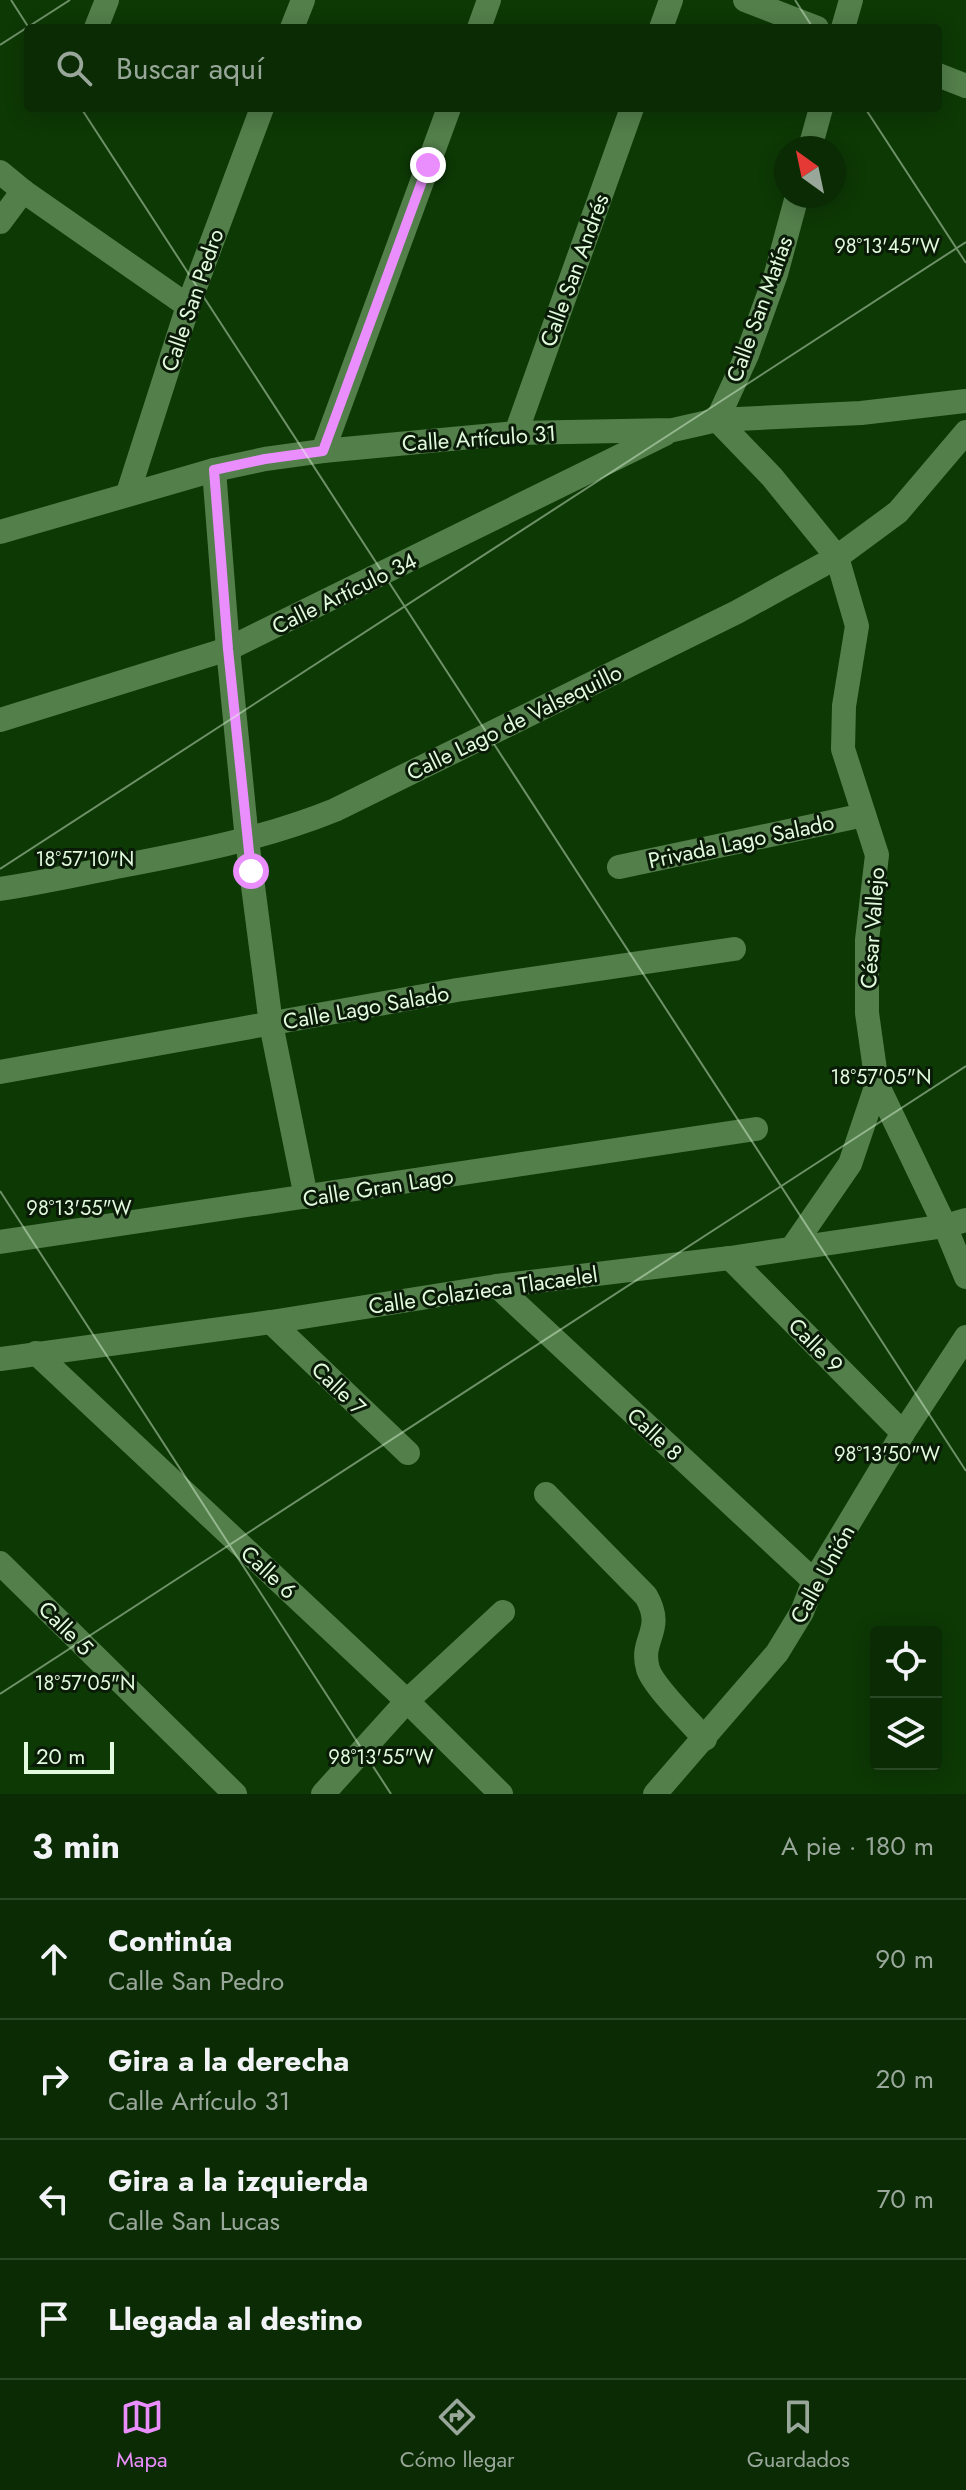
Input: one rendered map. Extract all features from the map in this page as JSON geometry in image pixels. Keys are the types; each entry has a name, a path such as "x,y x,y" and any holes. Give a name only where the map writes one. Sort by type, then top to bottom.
{"street":[{"path":"98,24 107,0"},
{"path":"294,24 303,0"},
{"path":"480,24 489,0"},
{"path":"662,24 671,0"},
{"path":"745,0 807,24"},
{"path":"844,24 851,0"},
{"path":"942,77 966,86"},
{"name":"Calle San Pedro","path":"128,493 188,306 261,112"},
{"path":"323,451 448,112"},
{"name":"Calle San Andrés","path":"516,433 631,112"},
{"path":"813,136 820,112"},
{"path":"0,172 188,306"},
{"path":"0,222 23,191"},
{"name":"Calle San Matías","path":"717,420 747,355 776,274 794,208"},
{"name":"Calle Artículo 31","path":"0,532 214,470 323,451 516,433 673,430 717,420 861,413 966,401"},
{"path":"717,420 772,477 837,557 898,512 966,432"},
{"name":"Calle Artículo 34","path":"0,720 228,649 673,430"},
{"path":"214,470 247,840 271,1024 306,1197"},
{"name":"César Vallejo","path":"837,557 857,626 844,706 843,749 877,855 867,940 867,1013 877,1084 955,1223 966,1277"},
{"name":"Calle Lago de Valsequillo","path":"0,889 247,840 335,810 737,612 837,557"},
{"name":"Privada Lago Salado","path":"619,867 864,815"},
{"name":"Calle Lago Salado","path":"0,1072 457,990 734,949"},
{"path":"792,1248 850,1164 877,1084"},
{"name":"Calle Gran Lago","path":"0,1242 756,1129"},
{"name":"Calle Colazieca Tlacaelel","path":"0,1359 271,1322 497,1286 730,1258 955,1223"},
{"name":"Calle 9","path":"730,1258 903,1433"},
{"name":"Calle 8","path":"497,1286 814,1581"},
{"name":"Calle 7","path":"271,1322 408,1453"},
{"name":"Calle Unión","path":"655,1794 777,1653 802,1612 814,1581 903,1433 966,1337"},
{"name":"Calle 6","path":"36,1353 407,1701 501,1794"},
{"path":"546,1494 646,1596 654,1610 654,1626 647,1643 648,1669 705,1739"},
{"name":"Calle 5","path":"0,1563 235,1794"},
{"path":"323,1794 407,1701 503,1612"}],"route":[{"path":"251,871 228,649 214,470 323,451 428,165"}]}
